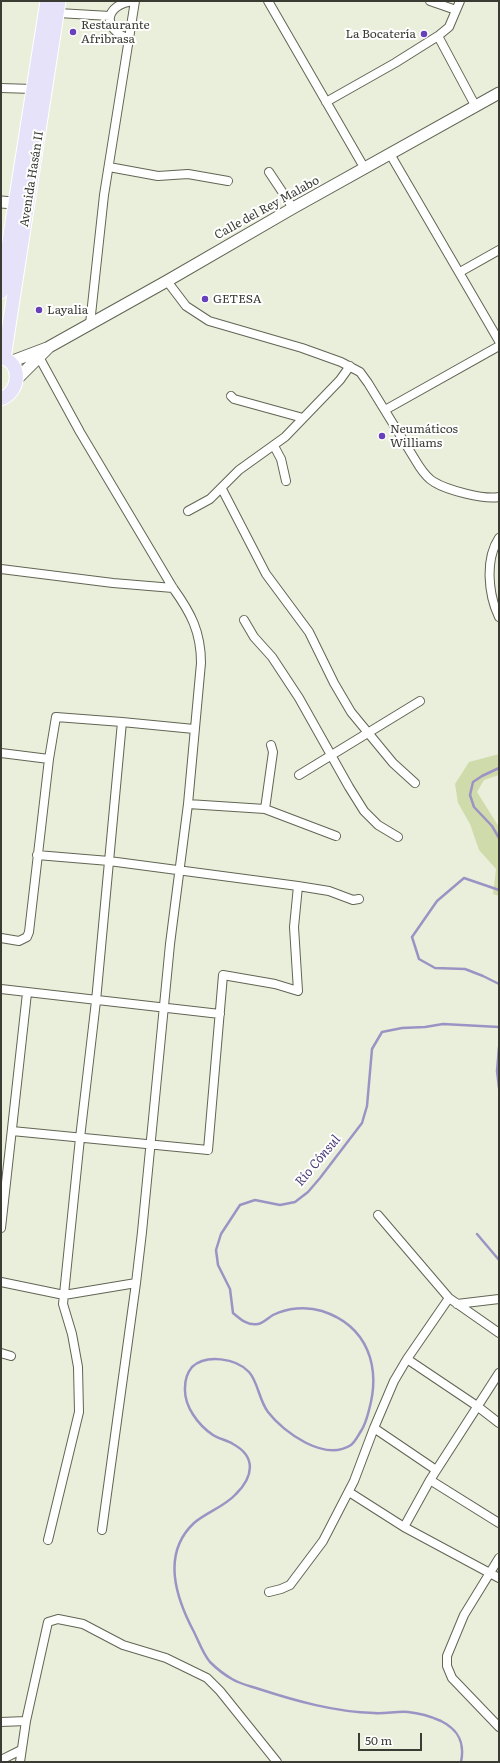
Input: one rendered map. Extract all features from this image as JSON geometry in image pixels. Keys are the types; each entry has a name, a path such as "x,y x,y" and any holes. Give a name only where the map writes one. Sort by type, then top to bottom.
{"main road":[{"name":"Avenida Hasán II","path":"1,292 8,202 33,89 47,1"},
{"name":"Avenida Hasán II","path":"5,359 59,7"},
{"name":"Calle del Rey Malabo","path":"5,359 49,347 168,281 293,208 499,94"},
{"name":"Calle del Rey Malabo","path":"17,379 49,347"},
{"path":"1,399 12,392 17,379 14,367 5,359"}],"street":[{"path":"90,324 104,195 130,39 135,1 120,4 113,10 109,21 113,29 119,35 130,39"},
{"path":"268,1 365,169"},
{"path":"430,1 456,10"},
{"path":"326,102 395,63 438,36 449,27 460,1"},
{"path":"59,7 110,16"},
{"path":"438,36 476,107"},
{"path":"1,88 33,89"},
{"path":"390,154 499,341"},
{"path":"109,167 158,176 188,174 228,181"},
{"path":"269,172 293,208"},
{"path":"460,272 499,250"},
{"path":"168,281 186,306 209,321 302,348 350,366 362,375 419,466 433,482 482,498 499,497"},
{"path":"385,410 499,346"},
{"path":"39,357 80,432 173,588 185,605 200,639 201,662 188,804 170,944 142,1232 102,1530"},
{"path":"188,511 210,499 222,489 239,470 274,446 340,380 350,366"},
{"path":"231,396 234,399 303,418"},
{"path":"274,446 281,459 286,481"},
{"path":"222,489 266,574 309,632 334,683 351,712 393,763 415,783"},
{"path":"499,538 493,547 489,581 499,617"},
{"path":"1,569 113,583 173,588"},
{"path":"244,620 254,636 272,657 299,698 364,811 378,825 398,838"},
{"path":"299,775 420,701"},
{"path":"1,938 19,941 26,937 28,932 49,759 56,717 194,729"},
{"path":"48,1540 79,1412 78,1367 72,1334 63,1304 96,1000 122,722"},
{"path":"265,809 273,752 271,745"},
{"path":"1,753 49,759"},
{"path":"188,804 265,809 336,836"},
{"path":"37,855 109,861 298,886 329,891 353,900 359,899"},
{"path":"12,1131 208,1150 223,975 275,984 298,991 294,927 298,886"},
{"path":"1,989 164,1009 220,1014"},
{"path":"1,1228 27,993"},
{"path":"378,1215 449,1298 499,1333"},
{"path":"1,1282 64,1295 136,1283"},
{"path":"269,1592 290,1585 323,1541 354,1481 394,1381 407,1359 449,1298"},
{"path":"457,1304 499,1299"},
{"path":"1,1354 11,1356"},
{"path":"407,1359 477,1406 499,1423"},
{"path":"404,1527 436,1470 499,1373"},
{"path":"374,1428 436,1470"},
{"path":"430,1480 499,1523"},
{"path":"348,1492 404,1527 499,1578"},
{"path":"499,1558 464,1615 447,1656 448,1666 452,1678 499,1727"},
{"path":"20,1762 26,1722 48,1622 58,1619 83,1624 123,1645 166,1658 207,1678 220,1691 277,1762"},
{"path":"1,1722 26,1722"},
{"path":"1,1760 21,1750"}],"green space":[{"path":"499,754 499,775 484,780 477,792 499,827 499,896 493,894 496,869 479,850 470,824 458,803 455,784 469,762"}],"waterway":[{"name":"Río Cónsul","path":"499,768 473,782 470,795 474,807 492,826 499,838"},
{"name":"Río Cónsul","path":"499,890 464,878 437,901 412,937 419,959 435,968 465,969 499,984"},
{"name":"Río Cónsul","path":"461,1762 461,1743 456,1733 441,1721 433,1718 408,1712 374,1713 345,1711 330,1708 287,1698 245,1685 226,1676 210,1662 203,1652 187,1619 177,1591 175,1562 178,1548 184,1535 194,1523 231,1499 242,1488 249,1474 250,1468 249,1461 241,1449 207,1431 189,1408 185,1395 185,1383 192,1367 205,1360 213,1359 221,1359 237,1363 252,1376 262,1402 275,1420 294,1436 306,1443 318,1448 329,1450 341,1449 351,1445 355,1441 366,1421 372,1394 372,1364 367,1350 360,1338 350,1327 338,1318 316,1309 297,1308 273,1315 262,1323 251,1324 244,1322 233,1313 230,1289 218,1265 216,1250 221,1234 240,1205 255,1200 280,1205 295,1202 308,1192 320,1178 362,1123 367,1106 372,1049 382,1032 402,1028 425,1027 443,1024 499,1027"},
{"path":"499,1047 497,1071 499,1088"},
{"path":"477,1234 499,1260"}],"place":[{"name":"Restaurante Afribrasa","path":"73,32"},
{"name":"La Bocatería","path":"424,34"},
{"name":"GETESA","path":"205,299"},
{"name":"Layalia","path":"39,310"},
{"name":"Neumáticos Williams","path":"382,436"}]}
